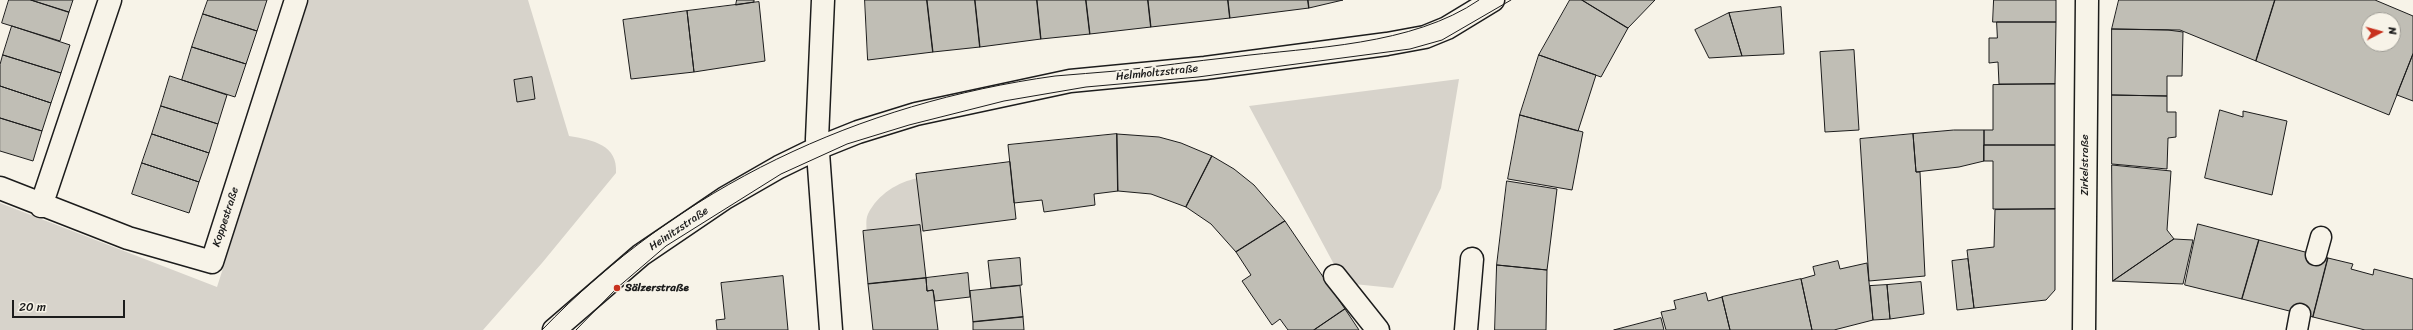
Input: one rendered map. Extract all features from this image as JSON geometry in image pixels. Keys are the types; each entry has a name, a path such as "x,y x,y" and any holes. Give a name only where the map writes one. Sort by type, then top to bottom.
{"street":[{"path":"41,206 110,0"},
{"name":"Koppestraße","path":"0,188 41,206 128,238 212,262 296,0"},
{"path":"823,0 820,49 818,148 831,330"},
{"name":"Helmholtzstraße","path":"818,148 916,114 1070,81 1294,57 1425,37 1447,28 1493,0"},
{"name":"Zirkelstraße","path":"2084,330 2088,0"},
{"name":"Heinitzstraße","path":"554,330 640,255 725,198 818,148"},
{"path":"1466,330 1472,259"},
{"path":"1335,276 1378,330"}],"shaded area":[{"path":"309,0 528,0 569,136 595,142 608,150 613,156 616,164 616,173 542,263 483,330 0,330 0,203 217,287"},
{"path":"1459,79 1441,188 1393,288 1344,283 1249,106"},
{"path":"918,178 925,232 867,236 867,216 877,200 889,190 903,182"}],"building":[{"path":"9,0 31,0 69,12 60,41 2,23"},
{"path":"31,0 73,0 69,12"},
{"path":"208,0 267,0 257,31 203,14"},
{"path":"737,0 754,0 754,2 736,5"},
{"path":"865,0 927,0 933,52 868,60"},
{"path":"927,0 975,0 980,47 933,52"},
{"path":"975,0 1037,0 1041,39 980,47"},
{"path":"1037,0 1086,0 1090,34 1041,39"},
{"path":"1086,0 1148,0 1151,27 1090,34"},
{"path":"1148,0 1228,0 1230,18 1151,27"},
{"path":"1228,0 1308,0 1309,8 1230,18"},
{"path":"1308,0 1343,0 1309,8"},
{"path":"1570,0 1582,0 1628,28 1601,77 1539,55"},
{"path":"1582,0 1655,0 1628,28"},
{"path":"1994,0 2056,0 2056,22 1993,22"},
{"path":"2119,0 2275,0 2256,61 2180,30 2112,29"},
{"path":"2275,0 2375,0 2413,16 2413,54 2389,115 2256,61"},
{"path":"759,2 765,61 694,72 687,11"},
{"path":"1781,7 1784,54 1742,56 1729,13"},
{"path":"687,11 694,72 631,79 623,20"},
{"path":"1729,13 1742,56 1709,58 1695,30"},
{"path":"203,14 257,31 246,64 192,47"},
{"path":"1997,22 2056,22 2055,84 1999,84 1998,62 1989,63 1989,38 1997,38"},
{"path":"12,26 70,45 61,73 3,55"},
{"path":"2112,29 2168,30 2183,32 2182,76 2167,76 2167,96 2112,95"},
{"path":"192,47 246,64 235,97 182,80"},
{"path":"1854,50 1859,130 1825,132 1820,52"},
{"path":"2413,54 2413,101 2397,95"},
{"path":"3,55 61,73 51,103 0,86 0,65"},
{"path":"1539,55 1596,75 1578,131 1520,115"},
{"path":"170,76 227,95 218,124 161,106"},
{"path":"532,77 535,99 517,102 514,80"},
{"path":"2055,84 2055,145 1984,145 1984,130 1993,130 1993,85"},
{"path":"0,86 51,103 42,131 0,118"},
{"path":"2112,95 2167,96 2167,112 2176,112 2176,137 2168,138 2167,169 2112,164"},
{"path":"161,106 218,124 209,153 152,134"},
{"path":"2220,110 2243,117 2243,111 2287,121 2272,195 2205,178"},
{"path":"1520,115 1583,132 1572,190 1508,179"},
{"path":"0,118 42,131 33,161 0,151"},
{"path":"1954,130 1984,130 1984,161 1959,167 1916,172 1913,134"},
{"path":"152,134 209,153 199,182 142,163"},
{"path":"1117,134 1118,191 1094,194 1095,205 1044,212 1042,200 1014,203 1008,145"},
{"path":"1117,134 1159,137 1181,143 1212,156 1186,207 1151,194 1118,191"},
{"path":"1913,134 1916,172 1920,172 1925,276 1869,281 1860,139"},
{"path":"1984,145 2055,145 2055,209 1993,209 1993,161 1984,161"},
{"path":"1212,156 1234,169 1254,185 1285,221 1236,252 1211,224 1186,207"},
{"path":"1010,162 1016,219 923,231 916,174"},
{"path":"142,163 199,182 189,213 132,194"},
{"path":"2112,165 2171,171 2167,230 2174,239 2113,281"},
{"path":"1507,181 1557,189 1547,270 1497,265"},
{"path":"2055,209 2055,290 2046,300 1974,308 1967,250 1994,247 1995,210"},
{"path":"1285,221 1345,309 1314,330 1288,330 1280,319 1272,325 1242,281 1251,275 1236,252"},
{"path":"2198,224 2259,240 2242,299 2185,285"},
{"path":"920,225 926,278 868,284 863,231"},
{"path":"2174,239 2193,240 2183,284 2113,281"},
{"path":"2259,240 2328,258 2313,317 2242,299"},
{"path":"1020,258 1022,285 991,288 988,261"},
{"path":"2328,258 2353,264 2351,269 2373,275 2374,269 2413,279 2413,330 2365,330 2313,317"},
{"path":"1968,259 1974,308 1957,310 1952,261"},
{"path":"1838,261 1840,269 1867,263 1873,320 1834,330 1812,330 1801,279 1815,275 1813,267"},
{"path":"1497,265 1547,270 1546,330 1495,330"},
{"path":"968,273 970,297 935,301 933,290 927,291 926,278"},
{"path":"783,276 788,330 717,330 716,320 725,319 721,283"},
{"path":"926,278 927,291 933,290 938,330 873,330 868,284"},
{"path":"1801,279 1812,330 1730,330 1722,297"},
{"path":"1921,282 1924,314 1890,319 1887,285"},
{"path":"1887,285 1890,319 1873,320 1870,286"},
{"path":"1020,286 1023,317 973,322 970,291"},
{"path":"1706,293 1708,301 1722,297 1730,330 1666,330 1661,312 1676,309 1674,301"},
{"path":"1345,309 1359,330 1314,330"},
{"path":"1023,317 1024,330 973,330 973,322"},
{"path":"1661,318 1664,330 1614,330"}],"tram line":[{"path":"542,330 596,279 653,233 713,193 777,159 843,130 912,107 982,89 1055,76 1116,71 1328,47 1393,36 1423,27 1452,15 1479,0"},
{"path":"576,330 617,288 666,246 781,174 847,144 909,125 1004,101 1086,87 1198,77 1410,49 1442,40 1511,0"}],"place":[{"name":"Sälzerstraße","path":"617,288"}]}
